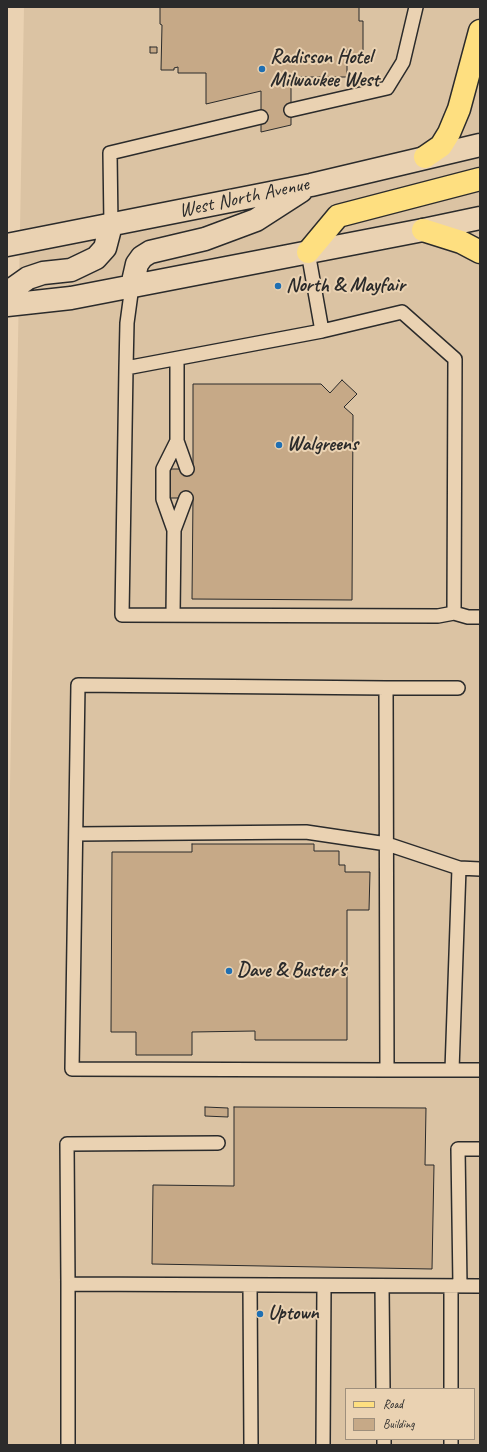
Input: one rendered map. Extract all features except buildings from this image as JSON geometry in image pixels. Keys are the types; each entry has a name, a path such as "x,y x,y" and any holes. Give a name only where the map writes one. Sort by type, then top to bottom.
{"main road":[{"path":"425,157 441,146 449,133 459,109 480,31"},
{"name":"West North Avenue","path":"7,245 310,184 480,145"},
{"path":"308,252 338,216 480,179"},
{"path":"132,286 137,264 142,257 150,252 205,239 256,220 310,184"},
{"path":"7,305 71,298 480,218"},
{"path":"7,297 11,290 28,278 71,270 96,258 105,248 111,225"},
{"path":"423,230 461,242 480,252"}],"lane":[{"path":"291,110 387,88 403,62 416,7"},
{"path":"111,225 110,153 261,117"},
{"path":"308,252 322,331"},
{"path":"132,286 127,323 122,615 438,616 454,613 468,618 480,617"},
{"path":"126,368 322,331 402,312 455,359 454,613"},
{"path":"177,358 177,441 187,469"},
{"path":"174,530 163,499 163,469 177,441"},
{"path":"172,615 174,530 186,498"},
{"path":"458,688 78,685 72,1069 480,1070"},
{"path":"386,688 387,1070"},
{"path":"76,834 306,832 387,844 459,868 480,869"},
{"path":"452,1070 459,868"},
{"path":"68,1445 67,1144 218,1143"},
{"path":"451,1388 456,1286 458,1149 480,1148"},
{"path":"68,1284 480,1286"},
{"path":"250,1285 251,1445"},
{"path":"323,1445 324,1286"},
{"path":"382,1286 383,1388"}],"shaded area":[{"path":"24,7 480,7 480,1445 8,1445 7,953"}],"place":[{"name":"Radisson Hotel Milwaukee West","path":"262,69"},
{"name":"North & Mayfair","path":"278,286"},
{"name":"Walgreens","path":"279,445"},
{"name":"Dave & Buster's","path":"229,971"},
{"name":"Uptown","path":"260,1314"}]}
